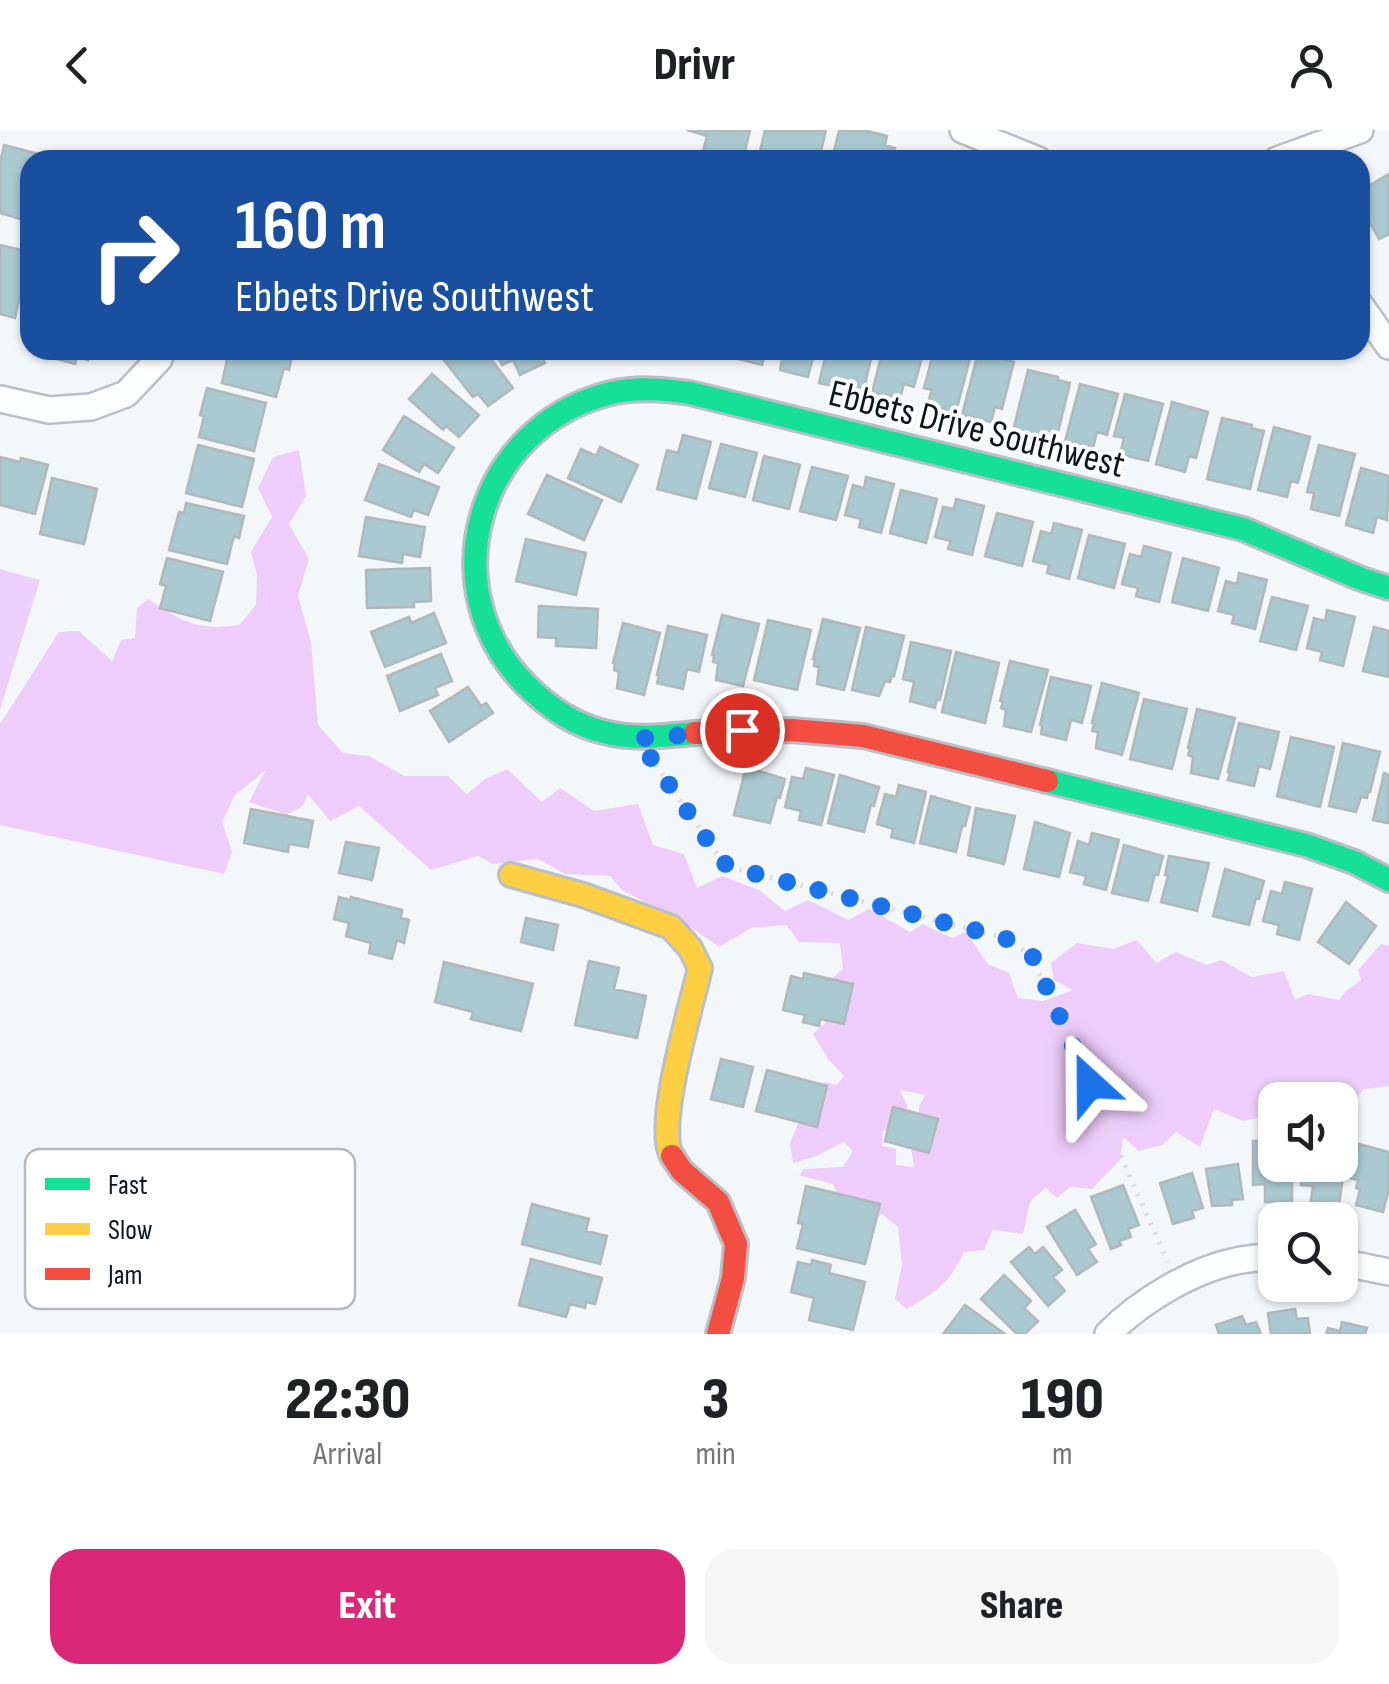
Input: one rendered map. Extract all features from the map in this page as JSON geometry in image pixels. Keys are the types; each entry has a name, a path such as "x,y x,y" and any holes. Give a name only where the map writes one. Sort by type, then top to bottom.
{"street":[{"path":"963,130 1009,150"},
{"path":"1305,150 1360,130"},
{"path":"1370,319 1389,346"},
{"path":"0,398 48,410 91,408 126,394 159,360"},
{"name":"Ebbets Drive Southwest","path":"1389,588 1242,529 658,388 594,398 558,414 523,442 504,465 480,515 473,572 478,605 489,636 506,665 555,712 586,727 637,738 771,728 863,736 1337,854 1389,880"},
{"path":"511,875 582,895 670,927 690,948 700,968 668,1106 667,1148 682,1171 718,1202 736,1244 734,1278 718,1334"},
{"path":"1108,1334 1122,1319 1190,1276 1234,1261 1258,1258"},
{"path":"1358,1266 1389,1272"}],"path":[{"path":"637,738 729,867 1005,938 1032,955 1178,1284"}],"shaded area":[{"path":"299,450 306,496 289,524 309,559 298,596 311,642 318,725 343,753 369,756 404,776 448,776 467,794 485,779 507,769 542,802 560,788 594,811 638,804 653,845 684,854 697,888 722,876 759,890 785,911 808,900 848,920 869,909 910,932 923,924 952,938 966,932 988,964 1009,973 1018,998 1043,1001 1073,990 1054,980 1051,963 1077,943 1113,949 1137,940 1156,963 1176,952 1207,965 1221,960 1252,977 1284,971 1295,1000 1308,994 1339,1000 1361,980 1358,970 1381,944 1389,946 1389,1086 1364,1089 1358,1097 1358,1082 1258,1082 1258,1118 1243,1121 1214,1109 1200,1147 1176,1132 1162,1145 1139,1151 1123,1137 1120,1160 1092,1189 1070,1187 1057,1198 1045,1188 1030,1202 1023,1234 993,1230 984,1250 964,1252 941,1286 907,1309 895,1299 902,1265 898,1227 882,1214 874,1221 847,1215 833,1184 799,1175 804,1169 843,1167 853,1151 844,1142 793,1163 790,1143 807,1102 820,1084 837,1085 844,1076 813,1034 835,1014 825,984 843,969 840,943 799,942 786,925 751,928 719,947 622,890 610,876 565,874 538,859 492,864 478,856 431,870 359,806 330,821 308,794 303,806 287,815 249,802 266,770 235,795 222,822 232,852 224,874 0,825 0,724 59,632 79,631 112,661 121,640 135,638 137,608 148,599 200,625 239,625 256,605 257,575 251,552 272,517 258,488 273,457","holes":["900,1090 925,1095 911,1148 914,1167 896,1165 896,1149 882,1146 883,1131 895,1127 908,1107"]},
{"path":"0,569 40,580 0,710"}],"building":[{"path":"687,130 750,130 745,150 703,150 707,136"},
{"path":"765,130 826,130 821,150 760,150"},
{"path":"839,130 887,136 885,145 895,148 894,150 834,150"},
{"path":"4,145 23,150 20,150 20,219 0,213"},
{"path":"1389,174 1389,234 1379,239 1370,223 1370,185"},
{"path":"0,245 20,250 20,296 15,318 0,314"},
{"path":"227,360 291,360 289,370 284,368 276,397 222,383"},
{"path":"444,360 492,360 513,388 488,406 478,394 473,397"},
{"path":"513,360 544,360 545,363 520,375"},
{"path":"782,360 812,360 808,377 780,370"},
{"path":"825,360 871,360 863,393 819,383"},
{"path":"880,360 921,360 914,387 904,384 900,399 872,392"},
{"path":"931,360 970,360 956,412 927,405 932,390 924,388"},
{"path":"976,360 1014,362 1002,409 995,407 991,422 962,415"},
{"path":"1028,370 1070,383 1056,441 1013,431"},
{"path":"432,374 479,415 459,437 446,426 443,430 409,399"},
{"path":"1080,384 1118,394 1107,435 1097,432 1093,448 1065,441"},
{"path":"207,388 266,403 254,451 199,437"},
{"path":"1125,394 1163,404 1148,461 1120,454 1124,438 1114,436"},
{"path":"1172,402 1208,412 1196,458 1189,456 1185,472 1156,464"},
{"path":"404,416 454,448 438,473 424,464 419,472 383,450"},
{"path":"1222,418 1264,431 1250,489 1207,479"},
{"path":"1274,427 1310,437 1298,483 1291,481 1287,497 1258,490"},
{"path":"683,435 711,442 696,499 657,489 667,450 678,453"},
{"path":"721,444 757,453 745,497 709,488"},
{"path":"198,445 254,459 242,507 186,493"},
{"path":"1319,445 1355,454 1339,516 1311,509 1314,493 1307,492"},
{"path":"600,447 638,465 621,502 568,478 581,449 596,456"},
{"path":"764,456 800,465 789,509 753,500"},
{"path":"0,457 48,465 35,514 0,505"},
{"path":"379,464 439,487 428,515 414,510 411,517 365,500"},
{"path":"812,467 848,476 836,520 800,511"},
{"path":"1361,468 1389,476 1387,520 1377,517 1373,533 1346,525"},
{"path":"547,475 602,500 584,540 528,514"},
{"path":"866,477 894,484 881,533 859,527 861,519 845,515 853,485 864,488"},
{"path":"52,478 97,489 84,544 40,534"},
{"path":"901,490 937,499 926,543 890,533"},
{"path":"956,499 984,506 972,555 948,549 951,541 935,537 943,507 954,509"},
{"path":"186,503 244,516 227,564 169,550 179,512 184,513"},
{"path":"997,513 1033,522 1022,566 985,556"},
{"path":"366,517 425,527 420,557 403,554 402,563 359,556"},
{"path":"1054,523 1082,530 1069,579 1047,573 1049,565 1033,561 1041,531 1051,534"},
{"path":"1089,535 1125,544 1114,588 1078,578"},
{"path":"526,539 586,553 576,595 516,581"},
{"path":"1144,546 1171,553 1159,602 1136,596 1138,588 1122,584 1130,554 1141,557"},
{"path":"167,558 223,572 210,621 160,608 166,586 160,584"},
{"path":"1183,558 1219,568 1208,611 1172,602"},
{"path":"430,568 431,601 414,602 414,607 367,608 366,570"},
{"path":"1239,573 1267,580 1255,629 1232,623 1234,615 1218,611 1226,581 1237,584"},
{"path":"1272,597 1308,606 1296,650 1260,641"},
{"path":"539,606 598,609 596,648 556,646 556,638 538,637"},
{"path":"1327,610 1355,617 1343,666 1320,660 1322,652 1307,648 1314,618 1325,621"},
{"path":"434,613 446,643 385,667 371,632 409,617 411,623"},
{"path":"722,615 759,624 743,686 716,680 718,663 713,662 712,655"},
{"path":"823,619 860,628 844,690 817,684 819,667 814,666 813,659"},
{"path":"768,620 811,630 797,690 754,680"},
{"path":"623,623 660,633 644,695 617,688 619,672 614,670 613,663"},
{"path":"668,626 707,635 699,672 687,669 683,689 657,683"},
{"path":"866,627 904,636 894,676 890,682 885,681 879,696 852,690"},
{"path":"1374,627 1389,631 1389,677 1363,671"},
{"path":"911,642 951,651 935,708 910,701 914,682 903,679"},
{"path":"956,652 999,663 985,723 942,712"},
{"path":"441,654 452,681 435,688 438,695 400,711 387,676"},
{"path":"1010,661 1048,670 1031,732 1004,726 1006,710 1001,708 1000,701"},
{"path":"1051,677 1091,686 1082,723 1071,720 1066,740 1041,734"},
{"path":"1102,683 1139,693 1122,755 1096,748 1098,732 1092,731 1092,723"},
{"path":"468,687 481,706 486,703 493,713 449,742 430,711"},
{"path":"1144,699 1187,709 1172,769 1130,759"},
{"path":"1197,709 1235,718 1218,779 1191,773 1193,757 1188,755 1188,748"},
{"path":"1239,723 1279,732 1270,769 1259,766 1254,786 1228,780"},
{"path":"1291,737 1334,747 1320,807 1277,796"},
{"path":"1343,743 1380,752 1370,792 1367,798 1361,797 1356,812 1329,806"},
{"path":"746,767 785,779 770,823 734,815"},
{"path":"806,768 834,775 821,825 799,820 801,811 785,807 792,777 803,779"},
{"path":"1384,773 1389,775 1389,823 1373,820"},
{"path":"840,775 879,787 864,832 828,823"},
{"path":"899,785 926,792 914,843 891,837 893,829 877,824 885,794 896,797"},
{"path":"931,796 970,807 956,852 920,843"},
{"path":"976,808 1015,816 1004,864 968,855"},
{"path":"251,809 313,821 308,847 289,844 288,852 244,843"},
{"path":"1035,822 1070,833 1059,877 1024,869"},
{"path":"1092,833 1119,840 1106,890 1084,884 1086,876 1070,872 1078,841 1089,845"},
{"path":"346,842 379,848 372,880 339,873"},
{"path":"1124,845 1163,856 1148,901 1112,893"},
{"path":"1169,856 1209,863 1197,911 1161,902"},
{"path":"1225,869 1264,881 1249,925 1213,916"},
{"path":"1285,882 1312,889 1299,940 1277,934 1279,925 1263,921 1271,891 1282,894"},
{"path":"339,897 402,910 401,918 409,920 404,943 397,940 392,959 369,953 371,943 346,936 349,923 334,919"},
{"path":"1346,902 1376,926 1349,964 1318,942"},
{"path":"526,918 558,925 553,950 521,942"},
{"path":"589,961 619,968 614,989 646,996 637,1038 575,1025"},
{"path":"444,962 533,984 521,1031 471,1019 473,1012 435,1002"},
{"path":"804,973 853,984 844,1024 820,1019 819,1026 803,1022 805,1015 783,1010 791,976 803,979"},
{"path":"721,1059 753,1067 743,1107 711,1099"},
{"path":"767,1070 827,1086 817,1127 756,1111"},
{"path":"893,1107 938,1119 929,1153 885,1141"},
{"path":"1253,1141 1258,1141 1258,1182 1292,1182 1292,1202 1265,1202 1265,1184 1253,1185"},
{"path":"1359,1144 1389,1152 1389,1189 1383,1212 1358,1206"},
{"path":"1238,1164 1243,1199 1232,1200 1232,1205 1212,1206 1206,1169"},
{"path":"1192,1173 1203,1208 1192,1211 1194,1218 1173,1224 1160,1183"},
{"path":"1342,1182 1340,1202 1311,1202 1313,1186 1301,1185"},
{"path":"1123,1185 1139,1225 1128,1229 1131,1237 1111,1249 1091,1197"},
{"path":"806,1186 880,1204 865,1264 797,1248"},
{"path":"532,1204 589,1219 586,1231 607,1236 600,1264 522,1244"},
{"path":"1075,1210 1096,1244 1088,1249 1097,1262 1077,1275 1047,1227"},
{"path":"1029,1247 1035,1254 1043,1247 1062,1270 1053,1277 1065,1291 1048,1306 1011,1262"},
{"path":"531,1259 602,1278 595,1304 586,1302 585,1308 570,1304 566,1317 519,1305"},
{"path":"812,1260 831,1265 829,1273 865,1282 853,1330 809,1320 814,1298 791,1292 798,1262 811,1265"},
{"path":"1004,1275 1031,1301 1024,1308 1038,1321 1025,1334 1017,1334 981,1299"},
{"path":"965,1305 1005,1334 943,1334"},
{"path":"1295,1309 1297,1319 1308,1318 1310,1334 1271,1334 1268,1313"},
{"path":"1242,1316 1246,1325 1256,1322 1261,1334 1219,1334 1216,1325"},
{"path":"1342,1322 1367,1328 1365,1334 1326,1334 1328,1328 1340,1331"}],"traffic: fast":[{"path":"695,733 627,736 593,729 562,714 526,685 497,646 480,604 475,560 482,517 499,476 526,441 562,413 607,394 648,389 690,393 1243,529 1389,588"},
{"path":"1047,781 1306,845 1389,880"}],"traffic: slow":[{"path":"511,875 583,895 671,927 690,948 700,968 671,1094 668,1141 672,1156"}],"traffic: jam":[{"path":"695,733 791,730 863,736 1047,781"},
{"path":"672,1156 682,1171 718,1202 736,1244 733,1278 718,1334"}],"route":[{"path":"742,730 637,738 721,860 729,867 1005,938 1032,955 1090,1084"}]}
